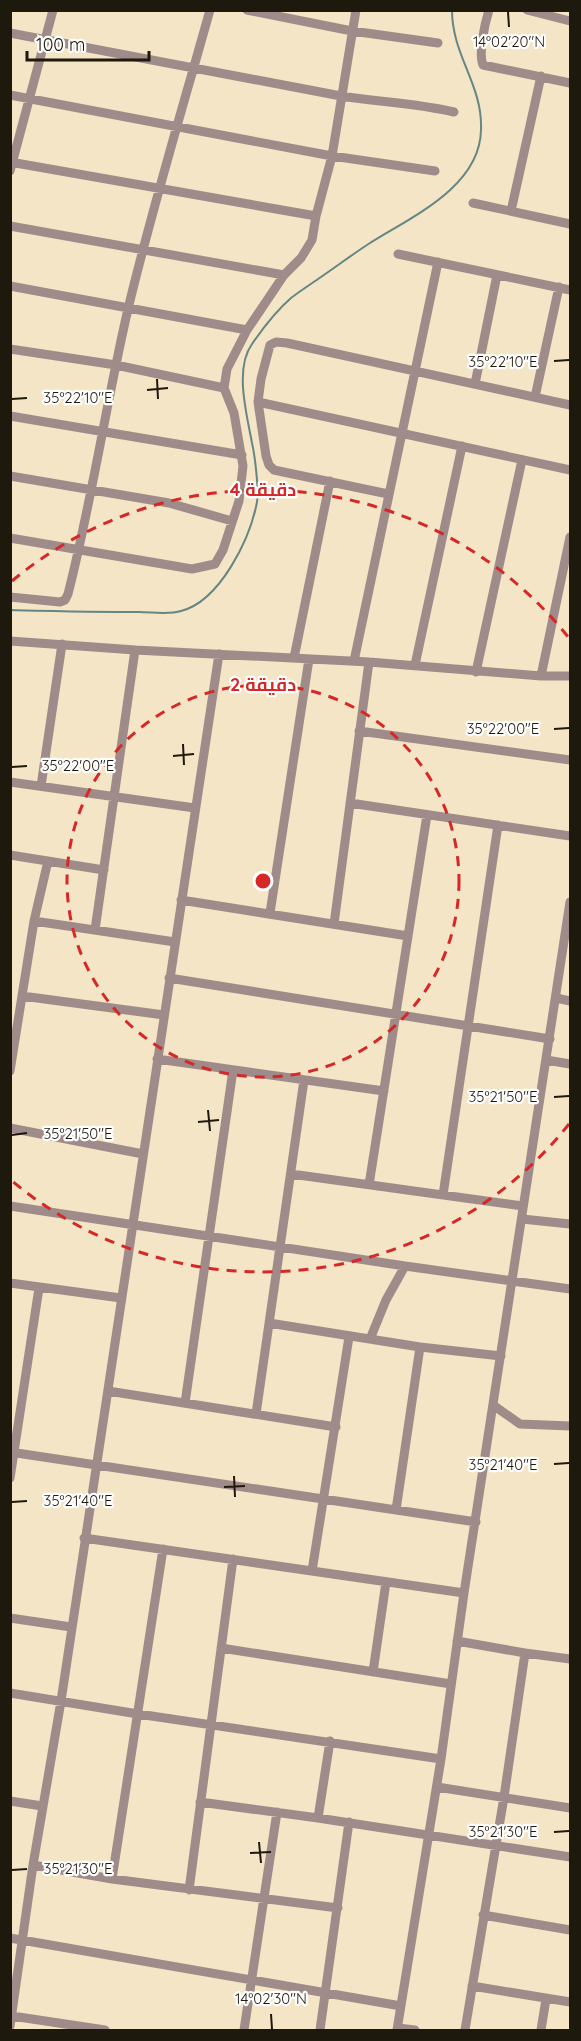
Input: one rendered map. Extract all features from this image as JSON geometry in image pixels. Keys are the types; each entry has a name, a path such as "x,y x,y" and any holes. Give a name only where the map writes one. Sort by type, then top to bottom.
{"street":[{"path":"53,10 11,165 316,216"},
{"path":"10,597 53,602 65,600 68,594 92,490 129,307 159,189 210,10"},
{"path":"247,10 352,31 438,43"},
{"path":"10,538 192,569 215,564 223,550 238,501 243,466 234,413 224,388 227,369 247,330 284,275 307,251 312,240 332,156 356,10"},
{"path":"489,10 483,39 482,64 570,82"},
{"path":"527,10 553,14 570,21"},
{"path":"10,33 341,96 424,105 453,112"},
{"path":"511,211 540,76"},
{"path":"10,95 332,156 435,171"},
{"path":"473,204 570,224"},
{"path":"10,226 284,275"},
{"path":"398,254 570,290"},
{"path":"354,661 438,262"},
{"path":"475,384 497,275"},
{"path":"10,286 247,330"},
{"path":"534,398 559,287"},
{"path":"388,494 274,470 269,465 258,402 261,379 270,345 276,342 287,343 570,405"},
{"path":"10,349 116,366 224,388"},
{"path":"258,402 570,470"},
{"path":"10,416 242,455"},
{"path":"415,665 462,446"},
{"path":"476,672 522,460"},
{"path":"10,476 169,503 232,522"},
{"path":"294,658 330,480"},
{"path":"541,676 570,537"},
{"path":"10,641 415,665 476,672 570,676"},
{"path":"41,786 62,644"},
{"path":"95,930 135,650"},
{"path":"105,2031 11,2021 219,654"},
{"path":"270,913 309,658"},
{"path":"334,924 369,662"},
{"path":"359,731 570,760"},
{"path":"10,782 195,808"},
{"path":"350,803 570,836"},
{"path":"369,1185 427,815"},
{"path":"443,1195 498,825"},
{"path":"10,855 104,870"},
{"path":"11,1069 34,921 48,861"},
{"path":"181,900 408,936"},
{"path":"415,2031 398,2029 401,2006 437,1786 464,1593 570,902"},
{"path":"34,921 175,942"},
{"path":"170,978 549,1039"},
{"path":"22,996 164,1015"},
{"path":"556,998 569,999"},
{"path":"157,1059 384,1091"},
{"path":"546,1060 570,1064"},
{"path":"185,1403 233,1070"},
{"path":"256,1414 304,1080"},
{"path":"10,1128 143,1154"},
{"path":"291,1174 523,1206"},
{"path":"10,1206 405,1266 570,1288"},
{"path":"522,1220 570,1224"},
{"path":"370,1339 386,1300 405,1266"},
{"path":"10,1283 121,1298"},
{"path":"10,1478 39,1288"},
{"path":"269,1323 420,1347 501,1356"},
{"path":"312,1571 349,1336"},
{"path":"396,1510 420,1347"},
{"path":"108,1391 336,1427"},
{"path":"493,1404 520,1424 570,1426"},
{"path":"12,1453 476,1522"},
{"path":"84,1538 464,1593"},
{"path":"112,1879 163,1549"},
{"path":"189,1890 233,1559"},
{"path":"373,1672 386,1582"},
{"path":"10,1618 71,1627"},
{"path":"457,1641 570,1659"},
{"path":"221,1648 451,1684"},
{"path":"465,2031 504,1797 525,1653"},
{"path":"10,1693 441,1759"},
{"path":"318,1818 330,1741"},
{"path":"437,1786 570,1808"},
{"path":"10,1801 42,1806"},
{"path":"200,1802 349,1822 570,1857"},
{"path":"244,2031 277,1812"},
{"path":"320,2031 349,1822"},
{"path":"33,1865 189,1890 338,1908"},
{"path":"483,1915 570,1930"},
{"path":"10,1938 401,2006"},
{"path":"472,1986 570,2002"},
{"path":"541,2031 546,1999"}],"waterway":[{"path":"10,610 176,612 195,605 220,582 231,567 248,533 257,502 255,464 243,392 244,366 252,344 280,308 291,298 440,198 469,168 478,150 481,130 480,114 473,84 457,42 452,10"}]}
